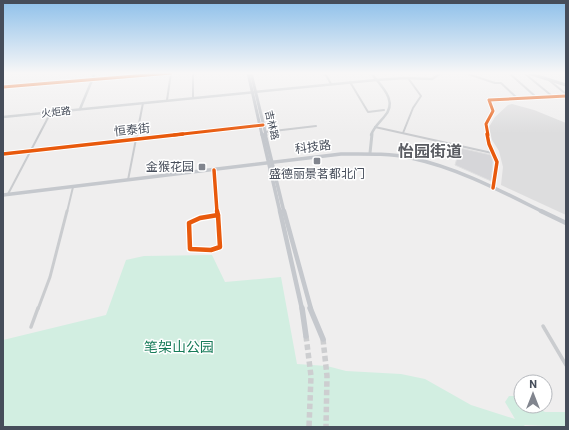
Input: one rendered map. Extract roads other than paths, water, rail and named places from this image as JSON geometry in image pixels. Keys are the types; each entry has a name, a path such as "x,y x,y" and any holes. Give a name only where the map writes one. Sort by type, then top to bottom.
{"main road":[{"path":"80,109 87,93"},
{"name":"火炬路","path":"3,117 243,93"},
{"name":"吉林路","path":"254,93 265,132 270,163 302,306 306,336"},
{"name":"吉林路","path":"254,93 259,126 309,304 323,339"},
{"path":"370,154 370,141 375,127 388,112 390,104 386,93"},
{"name":"科技路","path":"5,195 341,154 370,154 411,158 454,170 566,223"}],"street":[{"path":"167,100 168,93"},
{"path":"193,93 193,98"},
{"path":"357,93 368,112 384,110"},
{"path":"403,133 413,108 421,96 419,93"},
{"path":"512,93 517,98"},
{"path":"531,93 536,98"},
{"path":"547,93 552,97"},
{"path":"493,188 497,162 492,153 486,133 486,124 494,111 489,100 566,95"},
{"path":"128,180 143,103"},
{"path":"5,195 31,151 51,112"},
{"name":"恒泰街","path":"3,154 263,125"},
{"path":"265,132 316,126"},
{"path":"375,127 492,153"},
{"path":"214,170 219,218 220,247 211,250 190,249 189,223 200,218 218,215"},
{"path":"31,326 50,276 73,186"},
{"path":"543,326 566,365"}],"tunnel":[{"path":"306,336 311,376 309,427"},
{"path":"323,339 327,376 326,427"}],"place":[{"name":"盛德丽景茗都北门","path":"317,161"},
{"name":"金猴花园","path":"202,167"}],"district":[{"name":"怡园街道","path":"430,151"}],"park label":[{"name":"笔架山公园","path":"179,347"}]}
